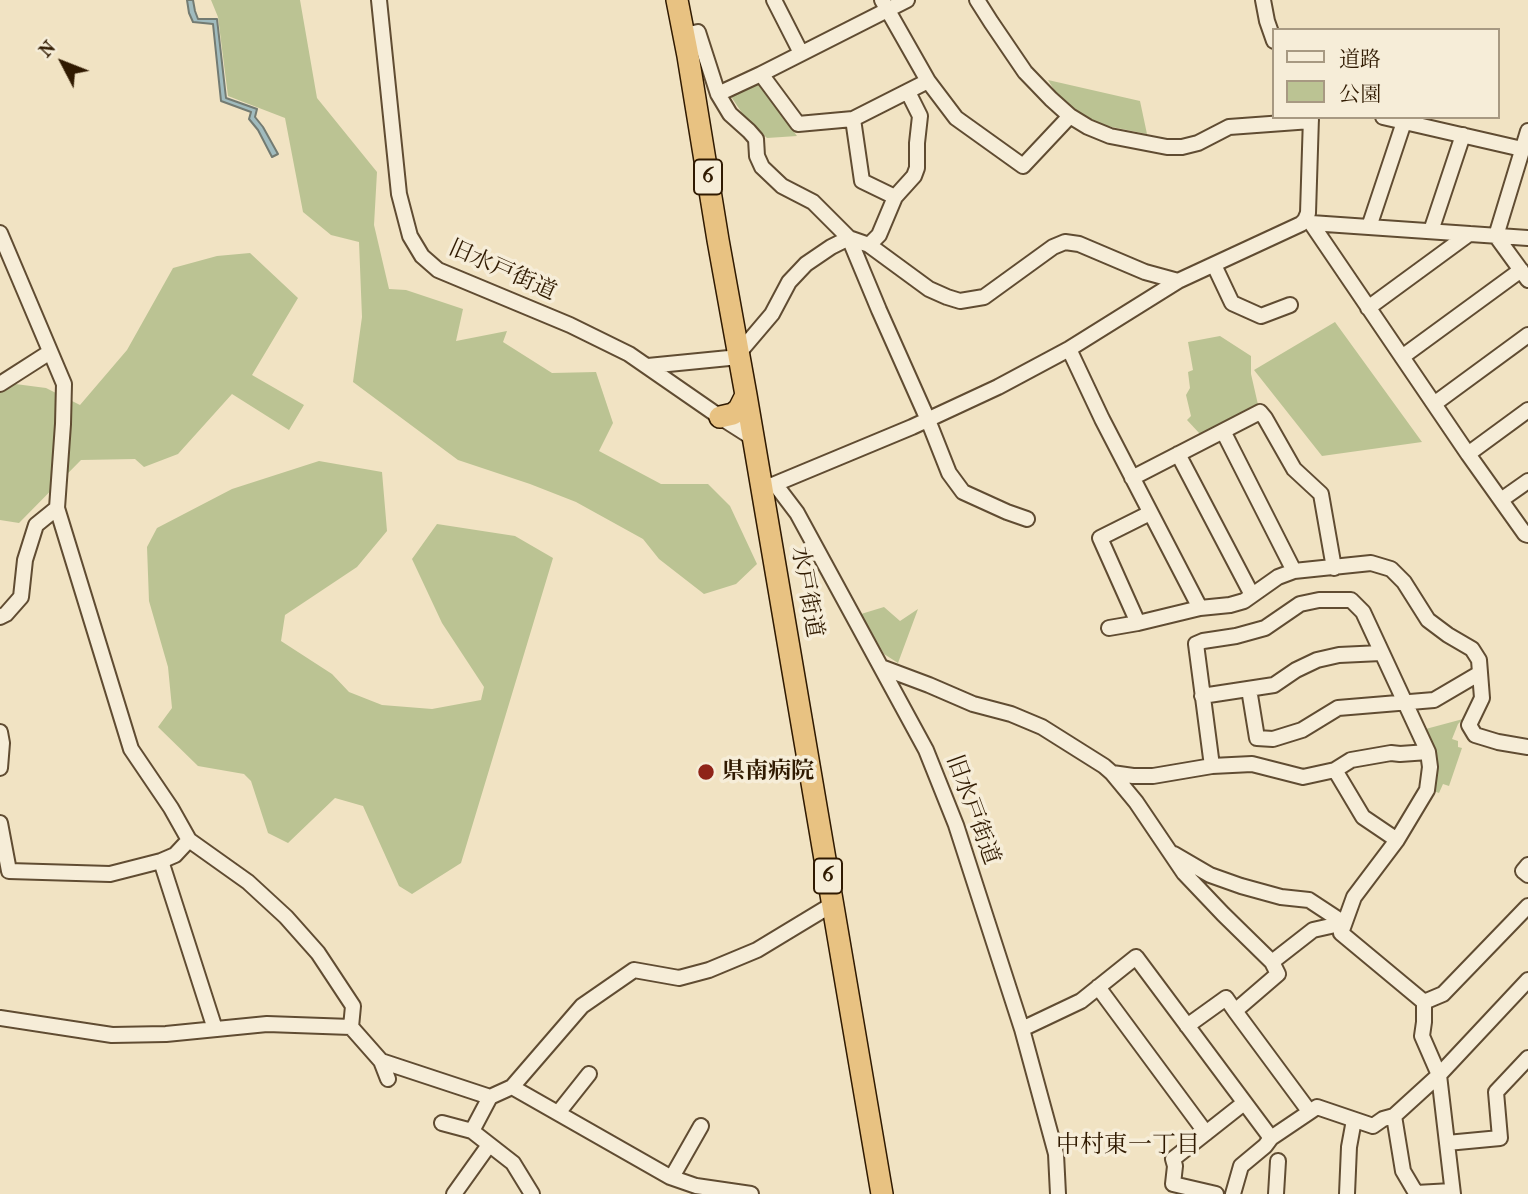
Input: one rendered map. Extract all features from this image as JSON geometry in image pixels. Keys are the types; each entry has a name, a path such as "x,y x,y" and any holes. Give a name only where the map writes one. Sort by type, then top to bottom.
{"highway":[{"name":"水戸街道","path":"677,0 753,438 768,486 832,904 882,1194"},
{"path":"720,417 733,414 739,409 746,395"}],"street":[{"name":"旧水戸街道","path":"379,0 399,194 410,236 422,256 438,270 570,325 629,354 753,438"},
{"path":"774,0 801,53"},
{"path":"718,94 801,53 884,5 907,0"},
{"path":"978,0 1025,72 1070,116 1110,136 1167,147 1182,147 1198,143 1229,127 1311,119 1308,221 1468,454 1528,535"},
{"path":"1263,0 1272,35"},
{"path":"884,5 928,81 956,118 1023,166 1070,116"},
{"path":"684,35 698,32 718,94 730,114 756,139 757,156 762,167 782,186 813,202 849,238 928,420 948,473 963,492 1027,519"},
{"path":"761,74 797,124 853,119 928,81"},
{"path":"869,245 879,235 895,197 914,176 917,168 920,116 908,92"},
{"path":"853,119 862,181 895,197"},
{"path":"1391,119 1522,149"},
{"path":"1370,227 1404,122"},
{"path":"1496,236 1528,131"},
{"path":"1431,232 1463,135"},
{"path":"768,486 928,420 998,387 1069,349 1178,281 1308,221 1528,238"},
{"path":"0,233 64,384 64,424 57,508 131,749 189,840 248,882 286,917 318,953 353,1006 351,1027"},
{"path":"1368,308 1469,234"},
{"path":"1402,357 1524,275 1496,236"},
{"path":"648,366 729,358 738,354 772,314 789,282 806,264 849,238 869,245 929,289 960,301 984,298 1053,247 1065,242 1079,244 1145,272 1178,281"},
{"path":"1214,265 1232,303 1261,316 1290,305"},
{"path":"1434,404 1528,335"},
{"path":"1069,349 1200,608"},
{"path":"0,384 50,352"},
{"path":"1468,454 1528,410"},
{"path":"1132,478 1260,412 1294,469 1321,494 1334,568"},
{"path":"1223,431 1294,571"},
{"path":"1178,454 1251,595"},
{"path":"1501,500 1528,481"},
{"name":"旧水戸街道","path":"768,486 797,513 926,750 956,825 1022,1029 1056,1154 1058,1194"},
{"path":"0,617 21,597 25,560 36,525 57,508"},
{"path":"1138,623 1100,538 1150,513"},
{"path":"1109,628 1200,608 1230,606 1244,601 1278,577 1294,571 1371,562 1391,569 1404,582 1429,620 1472,649 1479,660 1482,698 1469,725 1475,735 1528,747"},
{"path":"1212,766 1196,644 1265,628 1300,604 1320,600 1350,600 1363,612 1428,752 1430,767 1427,790 1397,840 1354,897 1341,933 1424,1002"},
{"path":"1202,696 1274,685 1317,660 1339,655 1381,653"},
{"path":"881,667 973,704 1010,714 1042,727 1112,773 1136,802 1184,873 1272,962 1278,974 1235,1011"},
{"path":"1250,689 1257,738 1273,738 1302,730 1338,708 1434,699 1480,673"},
{"path":"0,732 0,768"},
{"path":"1112,773 1153,776 1212,766 1252,764 1303,777 1335,769 1351,760 1391,753 1428,752"},
{"path":"1335,769 1363,817 1397,840"},
{"path":"0,823 9,871 110,874 161,862 175,855 189,840"},
{"path":"1169,852 1210,876 1281,897 1309,900 1344,923"},
{"path":"161,862 215,1029"},
{"path":"1528,864 1523,870 1528,875"},
{"path":"472,1131 490,1097 512,1087 582,1006 634,970 679,978 709,970 757,950 832,904"},
{"path":"1424,1002 1443,994 1528,906"},
{"path":"1272,962 1313,930 1344,923"},
{"path":"1022,1029 1081,1001 1136,957 1270,1138"},
{"path":"1233,1194 1241,1166 1265,1146 1270,1138 1317,1107 1373,1126 1394,1116 1439,1075 1528,980"},
{"path":"1098,987 1206,1133"},
{"path":"1186,1026 1226,998 1309,1111"},
{"path":"1394,1116 1403,1171 1416,1193 1452,1192 1439,1075 1422,1036 1424,1002"},
{"path":"0,1018 112,1035 166,1034 267,1024 351,1027 382,1061 388,1079"},
{"path":"1447,1143 1500,1138 1496,1092 1528,1059"},
{"path":"382,1061 490,1097"},
{"path":"1511,1076 1528,1071"},
{"path":"558,1113 589,1074"},
{"path":"512,1087 672,1177 696,1186 751,1194"},
{"path":"1216,1194 1173,1184 1173,1159 1244,1103"},
{"path":"1347,1194 1349,1147 1354,1120"},
{"path":"442,1123 472,1131 513,1163 532,1194"},
{"path":"672,1177 701,1126"},
{"path":"454,1194 489,1145"},
{"path":"1276,1194 1278,1161"}],"green space":[{"path":"211,0 300,0 317,98 377,172 374,225 389,289 406,290 463,309 456,341 507,331 503,342 552,373 596,372 613,423 599,451 661,484 708,484 730,506 757,564 736,584 704,594 659,559 643,539 576,502 458,460 353,382 362,317 359,242 331,235 303,212 285,118 228,96 218,17"},
{"path":"1048,80 1140,101 1147,134 1087,120 1062,103"},
{"path":"757,83 797,136 767,138 746,119 730,95"},
{"path":"250,253 298,298 252,375 304,405 289,430 232,394 178,454 144,467 135,459 81,460 19,523 0,520 0,382 46,388 80,405 127,350 173,268 217,256"},
{"path":"1335,322 1422,442 1322,456 1254,370"},
{"path":"1220,336 1251,356 1251,374 1259,409 1208,437 1200,434 1187,420 1191,416 1186,395 1190,388 1188,372 1193,370 1188,342"},
{"path":"319,461 382,472 387,531 357,567 285,615 281,641 332,674 349,692 382,705 432,709 481,700 484,687 442,623 412,559 437,524 515,536 553,558 461,863 412,894 399,886 363,806 335,798 288,843 268,833 251,781 244,774 198,766 158,727 172,708 168,667 149,601 147,547 157,528 232,489"},
{"path":"884,607 900,621 918,609 898,663 884,654 861,614"},
{"path":"1463,719 1452,739 1458,741 1458,747 1462,748 1449,786 1443,784 1439,793 1431,790 1422,730"}],"water":[{"path":"187,0 193,0 198,19 217,19 226,98 257,109 255,117 278,154 272,157 249,119 251,112 221,101 213,24 193,22"}],"place":[{"name":"県南病院","path":"706,772"}],"district":[{"name":"中村東一丁目","path":"1128,1146"}]}
